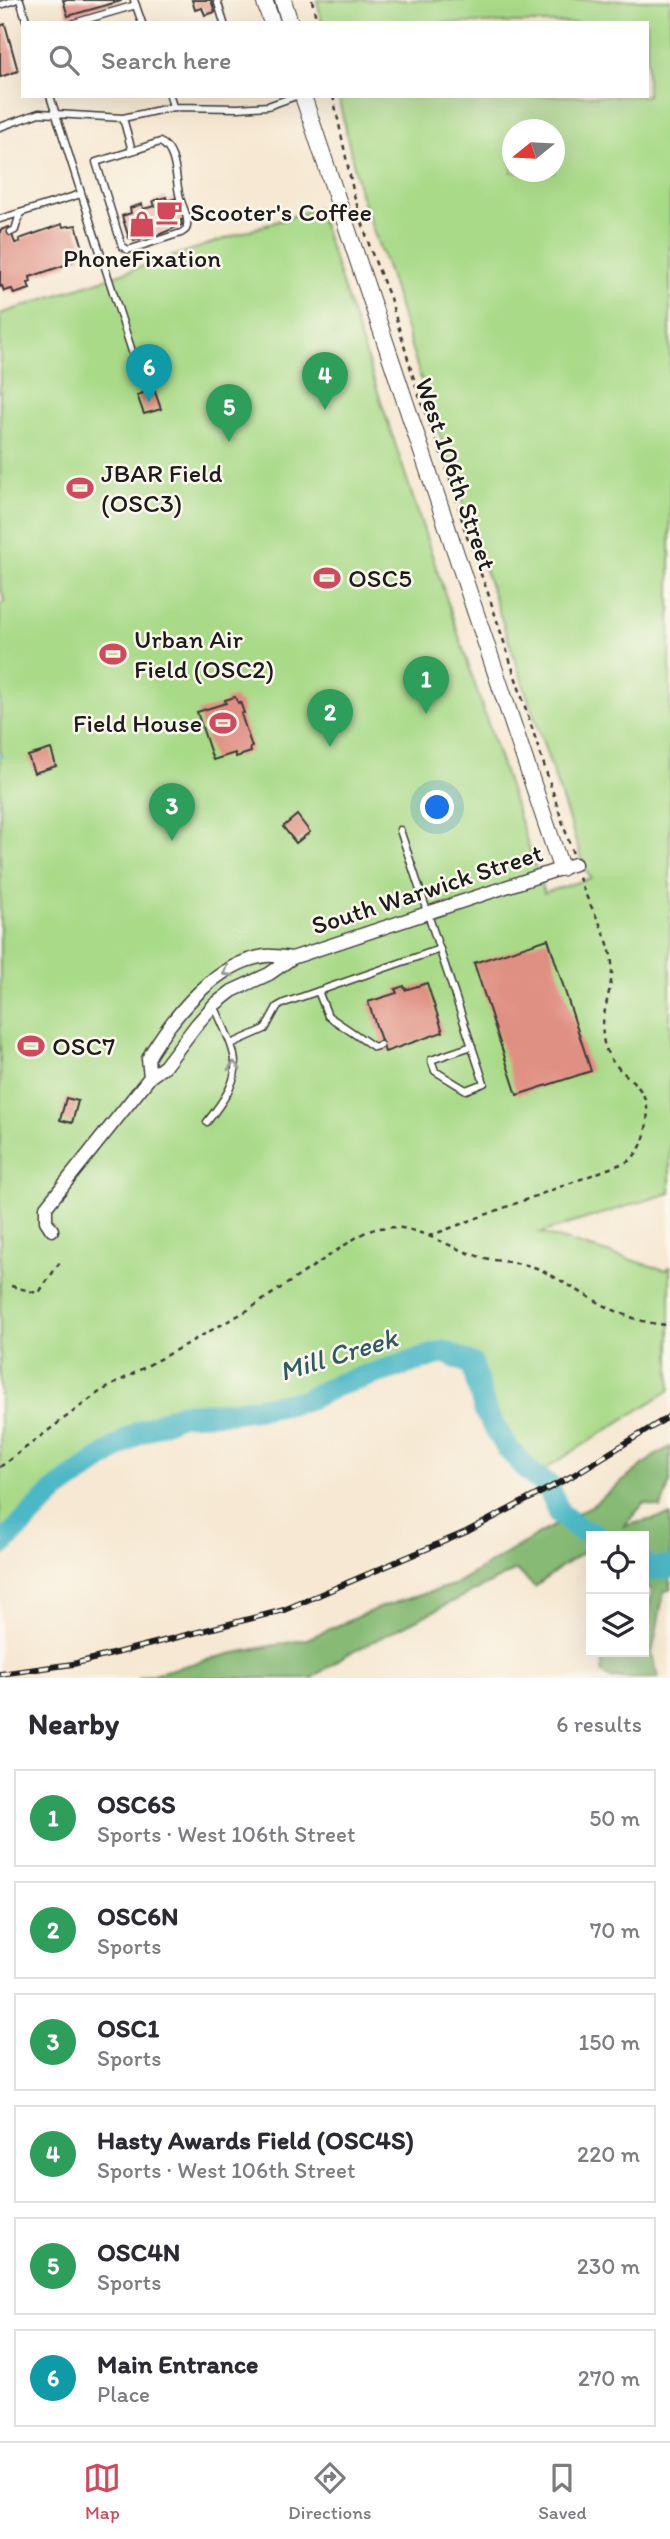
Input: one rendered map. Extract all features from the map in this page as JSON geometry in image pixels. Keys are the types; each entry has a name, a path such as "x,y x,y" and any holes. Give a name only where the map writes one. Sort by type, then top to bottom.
{"street":[{"path":"264,0 271,21"},
{"path":"283,0 289,21"},
{"name":"West 106th Street","path":"304,98 568,866"},
{"name":"South Warwick Street","path":"292,958 265,956 253,960 236,966 202,989 151,1053 148,1059 150,1077 165,1066 214,1005 232,991 269,974 292,958 568,866"},
{"path":"52,1230 46,1221 47,1207 150,1077"}],"lane":[{"path":"0,5 17,0 26,21"},
{"path":"217,0 223,21"},
{"path":"80,21 135,3 141,21"},
{"path":"51,98 137,367"},
{"path":"171,98 173,107"},
{"path":"0,127 39,113 123,118 173,107 268,106 290,98"},
{"path":"123,118 132,151"},
{"path":"160,142 169,150 188,221 187,227 181,233 128,250 122,246 96,162 132,151 160,142"},
{"path":"0,219 80,194"},
{"path":"11,232 15,230 20,213"},
{"path":"400,830 440,949 472,1046 484,1083 466,1090 435,1071 431,1060 472,1046"},
{"path":"231,1044 265,1029 277,1007 284,1003 440,949"},
{"path":"318,991 328,1016 374,1047 380,1045"},
{"path":"207,1122 227,1097 234,1081 236,1062 214,1005"}],"path":[{"path":"312,0 317,21"},
{"path":"0,1467 98,1393 248,1310 360,1236 379,1228 406,1228 475,1255 534,1266 612,1308 646,1321 670,1325"},
{"path":"11,1286 40,1292 60,1262"}],"green space":[{"path":"317,0 670,0 670,1193 540,1233 665,1270 670,1267 670,1390 534,1476 510,1450 494,1425 472,1364 444,1352 337,1385 304,1401 233,1412 181,1414 134,1435 55,1491 0,1546 0,604 5,602 0,587 0,314 317,208 544,893 591,878 586,871 419,373 390,277 360,193 338,98 649,98 649,21 322,21"},
{"path":"670,1447 670,1482 661,1508 644,1503 624,1526 670,1515 670,1590 664,1591 652,1654 659,1678 611,1678 602,1673 604,1657 649,1657 652,1589 649,1588 649,1531 586,1531 586,1551 535,1587 516,1570 344,1656 312,1678 138,1678 230,1654 307,1639 378,1608 453,1585 593,1505 653,1457"}],"building":[{"path":"63,0 121,0 121,1 68,16"},
{"path":"192,0 211,0 215,12 205,15 202,8 195,10"},
{"path":"5,24 18,71 0,77 0,26"},
{"path":"166,197 167,201 177,198 184,219 181,220 182,225 153,237 152,235 134,241 133,237 129,238 122,216 131,213 130,208 142,204 143,209 155,206 153,201"},
{"path":"62,224 63,227 76,225 84,251 80,252 81,257 30,277 30,289 14,294 12,289 4,291 2,286 0,287 0,230 9,227 15,243 20,242 19,239"},
{"path":"154,389 161,409 144,414 137,395"},
{"name":"Field House","path":"235,697 244,713 241,714 252,747 251,752 236,757 235,753 213,760 197,712 226,703 225,700"},
{"path":"51,749 56,766 34,773 28,756"},
{"path":"297,815 310,832 296,843 283,827"},
{"path":"548,939 591,1071 517,1095 474,963"},
{"path":"427,983 443,1032 385,1052 368,1002 397,993 395,989 404,986 405,990"},
{"path":"66,1098 78,1101 72,1123 60,1120"}],"waterway":[{"name":"Mill Creek","path":"0,1546 55,1491 134,1435 181,1414 233,1412 304,1401 337,1385 444,1352 472,1364 485,1411 508,1449 534,1476 548,1485 559,1513 586,1532"},
{"name":"Mill Creek","path":"649,1567 670,1567"}],"railway":[{"path":"0,1674 73,1664 284,1610 466,1532 572,1476 670,1416"}],"place":[{"name":"Scooter's Coffee","path":"169,212"},
{"name":"PhoneFixation","path":"142,224"},
{"name":"Main Entrance","path":"149,402"},
{"name":"Hasty Awards Field (OSC4S)","path":"325,410"},
{"name":"OSC4N","path":"229,442"},
{"name":"JBAR Field (OSC3)","path":"80,488"},
{"name":"OSC5","path":"327,578"},
{"name":"Urban Air Field (OSC2)","path":"113,654"},
{"name":"OSC6S","path":"426,714"},
{"name":"Field House","path":"223,723"},
{"name":"OSC6N","path":"330,747"},
{"name":"OSC1","path":"172,841"},
{"name":"OSC7","path":"31,1046"}]}
